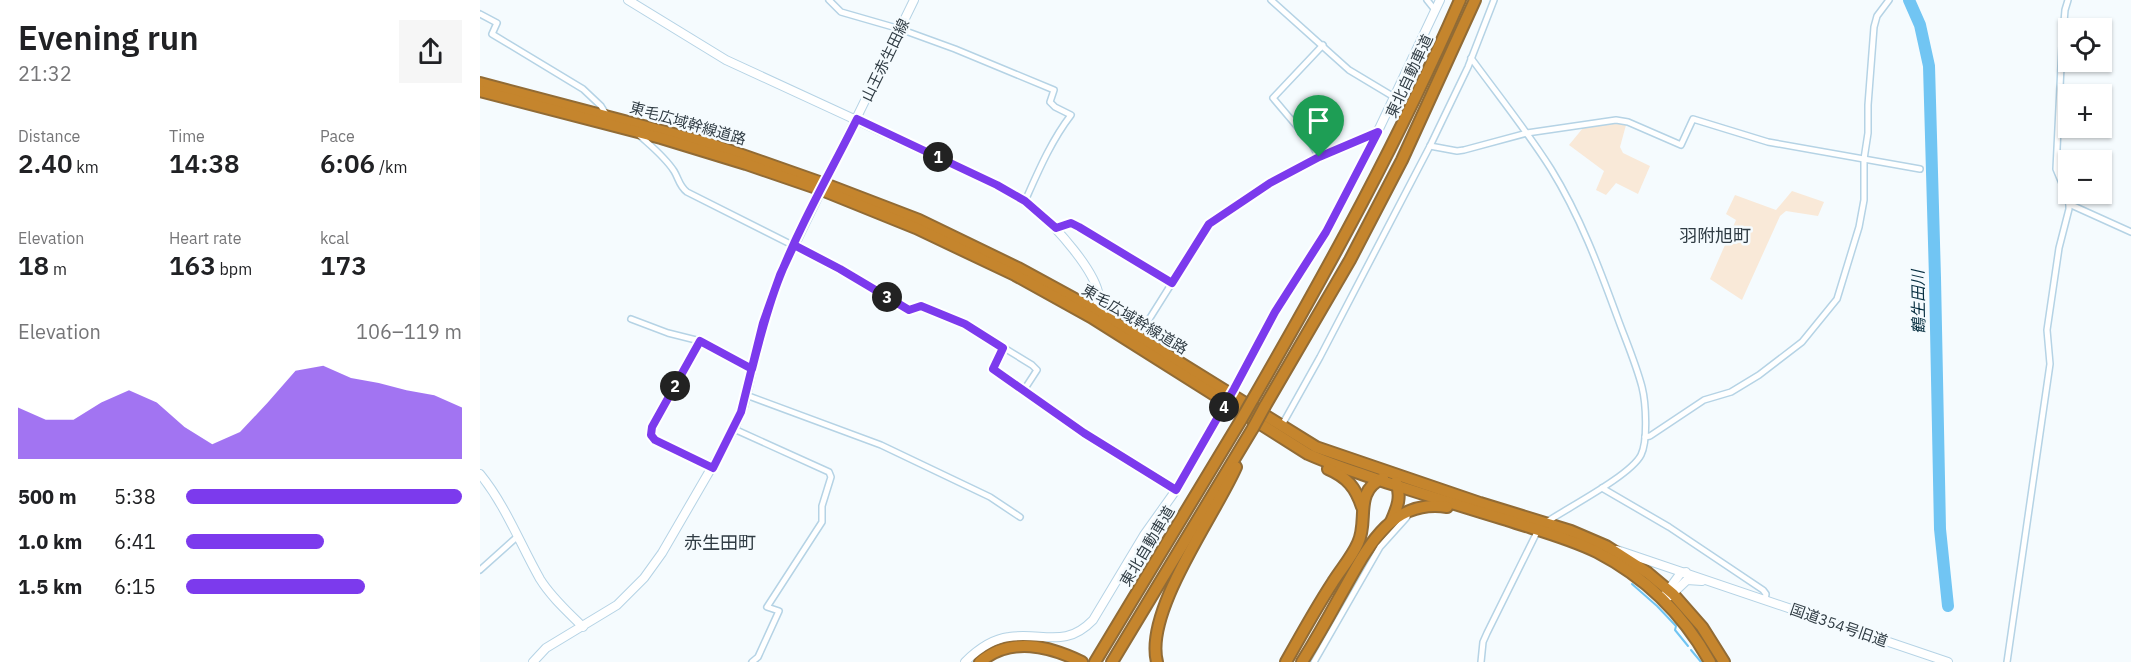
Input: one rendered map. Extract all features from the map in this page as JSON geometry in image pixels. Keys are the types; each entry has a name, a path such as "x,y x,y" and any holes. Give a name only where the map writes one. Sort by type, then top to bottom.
{"highway":[{"name":"東北自動車道","path":"1087,662 1096,656 1159,556 1309,302 1372,186 1422,85 1460,0"},
{"name":"東北自動車道","path":"1112,662 1253,428 1350,260 1402,160 1475,0"},
{"name":"東毛広域幹線道路","path":"480,83 708,143 823,187 919,220 1018,268 1228,399 1316,447 1541,527 1605,557 1668,594 1710,662"},
{"name":"東毛広域幹線道路","path":"480,91 634,131 823,187"},
{"name":"東毛広域幹線道路","path":"1093,314 1138,337 1289,444 1319,459 1477,511 1541,527 1571,531 1606,546 1633,562 1702,627 1724,662"},
{"path":"1157,662 1155,649 1166,601 1232,475 1253,428"},
{"path":"1286,662 1324,596 1356,549 1362,533 1362,507 1359,496 1350,481 1299,455 1289,444"},
{"path":"1362,507 1368,491 1379,480 1392,474 1397,486 1398,503 1391,522"},
{"path":"1302,662 1363,557 1376,537 1391,522 1411,509 1426,505 1477,511"},
{"path":"980,662 995,652 1021,645 1051,649 1082,662"},
{"path":"991,662 1003,655 1023,652 1043,654 1066,662"}],"street":[{"path":"628,0 726,60 997,185 1025,201 1056,228 1094,282 1098,295 1093,314"},
{"path":"828,0 841,12 955,48 1054,90 1050,102 1054,107 1071,115 1041,166 1025,201"},
{"name":"山王赤生田線","path":"533,662 546,648 617,605 644,578 713,468 734,429 746,395 763,323 780,275 914,0"},
{"path":"1271,0 1349,70 1394,97"},
{"path":"1427,0 1435,10"},
{"path":"965,662 989,643 1008,637 1031,636 1055,639 1083,630 1093,620 1144,535 1176,490 1275,312 1326,232 1378,132 1440,0"},
{"path":"1281,426 1319,360 1431,146 1471,58 1494,0"},
{"path":"1645,437 1650,436 1704,400 1731,392 1749,382 1802,342 1837,299 1859,227 1864,200 1864,159 1868,133 1874,27 1877,16 1889,0"},
{"path":"2058,174 2056,169 2062,46 2068,0"},
{"path":"480,14 497,23 492,34 583,89 607,116"},
{"path":"1319,157 1311,143 1273,98 1323,45"},
{"path":"1471,58 1527,133 1574,210 1596,260 1642,387 1645,437 1644,447 1638,459 1602,488 1541,527 1487,633 1483,642 1481,662"},
{"path":"1431,146 1457,151 1527,133 1616,120 1628,122 1681,145 1693,119 1768,142 1920,169"},
{"path":"634,131 661,155 675,172 682,188 840,269 909,310 921,306 965,324 1032,364 1037,370 1024,390"},
{"path":"1138,337 1209,224 1270,183 1319,157 1378,132"},
{"path":"2007,662 2050,364 2047,338 2048,317 2069,204 2131,232"},
{"path":"1056,228 1071,223 1172,283"},
{"path":"631,319 668,333 700,341 752,369"},
{"path":"700,341 651,432 655,440 713,468"},
{"path":"1003,348 993,369 1084,433 1176,490"},
{"path":"746,395 881,445 990,497 1020,517"},
{"path":"734,429 829,472 831,477 822,507 822,522 767,607 779,611 758,657 752,662"},
{"path":"480,474 501,503 548,590 583,627"},
{"path":"1602,488 1669,527 1763,590 1766,594 1765,600"},
{"path":"1314,662 1380,547 1411,514"},
{"path":"480,570 518,536"},
{"name":"国道354号旧道","path":"1606,546 1765,600 1922,658 1948,662"},
{"path":"1668,594 1680,574 1687,573"},
{"name":"国道354号旧道","path":"1668,594 1683,583 1692,580 1730,588"}],"shaded area":[{"path":"1616,123 1626,125 1620,147 1623,153 1650,166 1638,194 1616,183 1606,195 1596,190 1604,171 1569,145 1583,128"},
{"path":"1792,191 1824,202 1818,216 1786,211 1780,216 1742,300 1710,279 1736,220 1726,214 1735,195 1776,210"}],"waterway":[{"name":"鶴生田川","path":"1909,0 1920,25 1929,66 1940,529 1948,606"},
{"path":"1632,584 1676,626 1675,630 1688,646"},
{"path":"1691,650 1701,662"}],"district":[{"name":"羽附旭町","path":"1715,235"},
{"name":"赤生田町","path":"720,542"}],"route":[{"path":"1319,157 1270,183 1209,224 1172,283 1079,227 1071,223 1056,228 1025,201 997,185 857,119 794,245 780,275 763,323 752,369 700,341 652,427 651,435 655,440 713,468 741,412 746,395 763,323 780,275 794,245 909,310 921,306 965,324 1003,348 993,369 1084,433 1176,490 1275,312 1326,232 1378,132 1319,157"}]}
